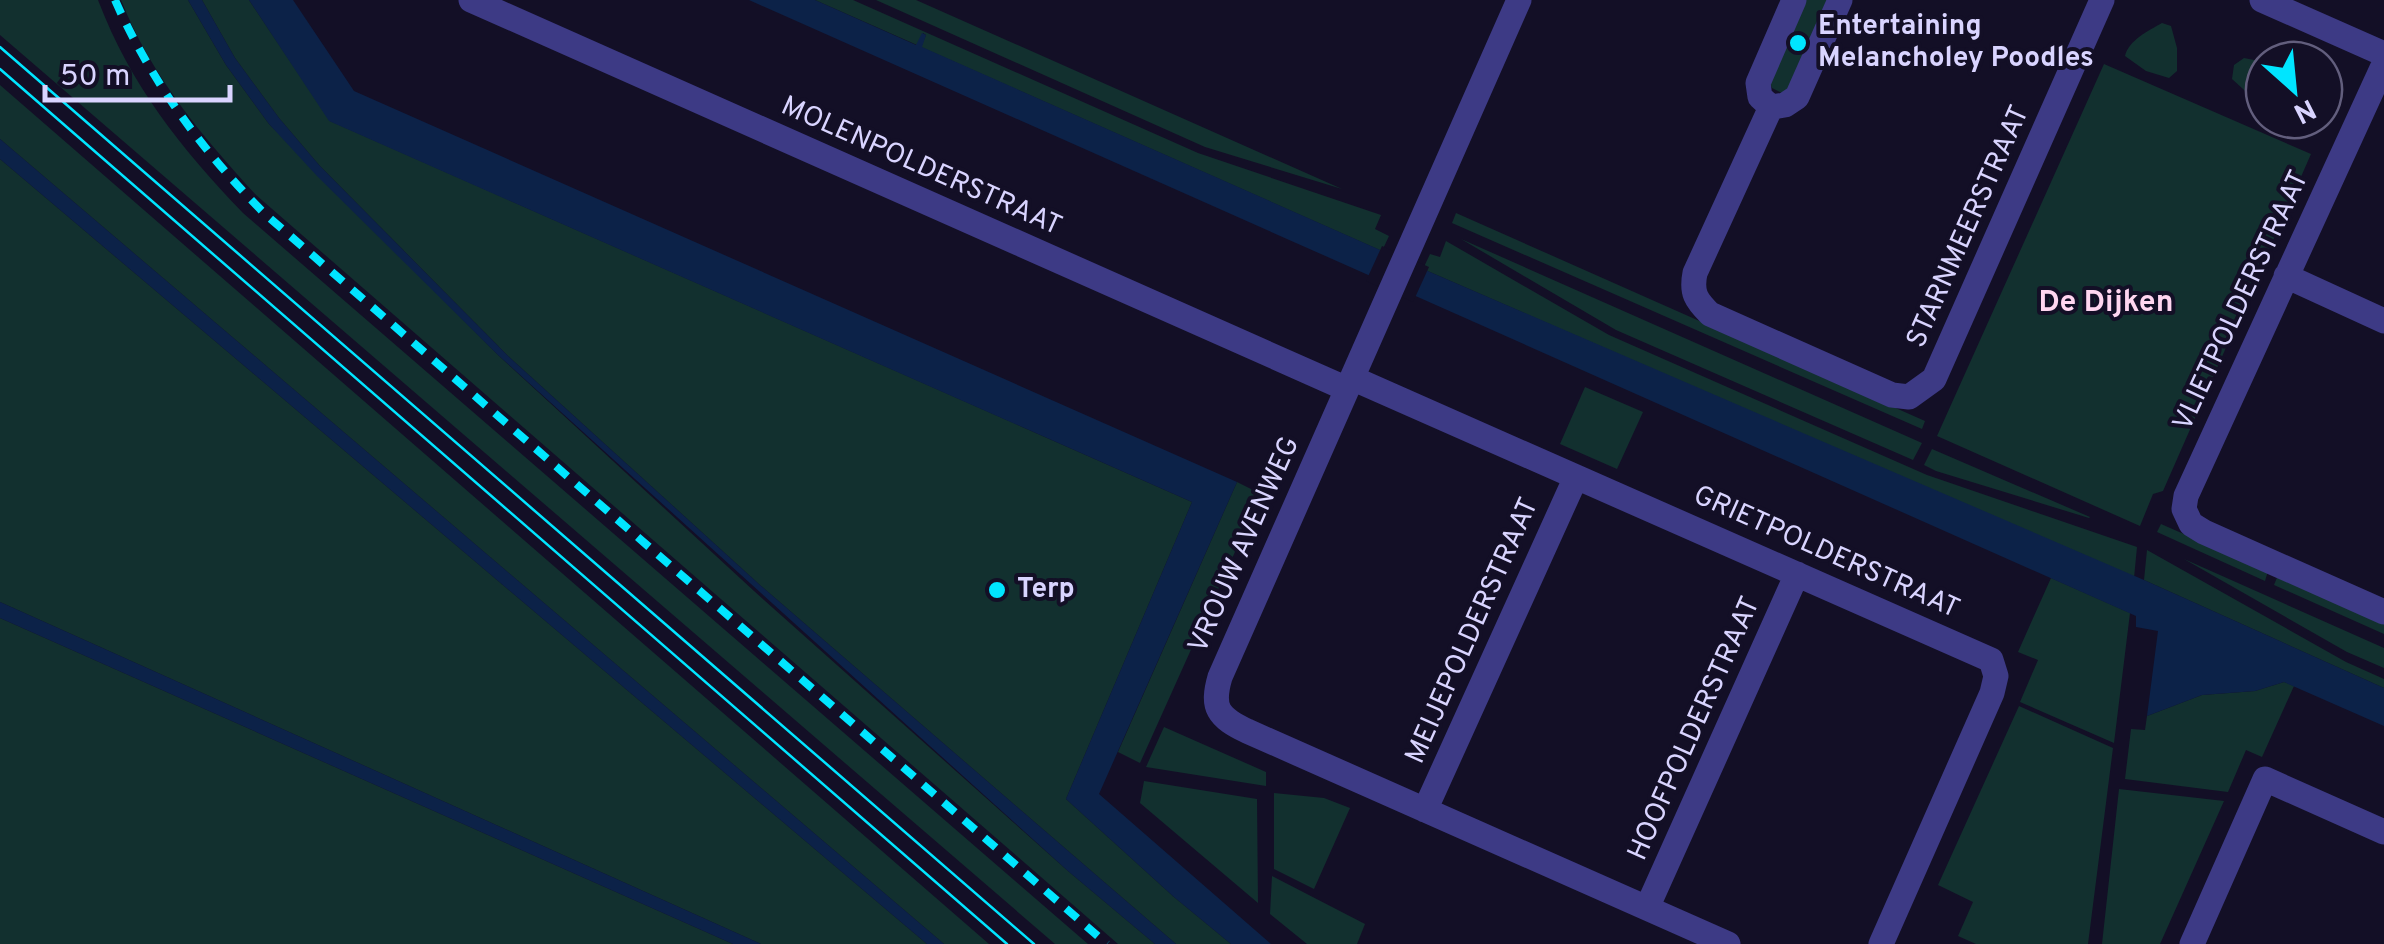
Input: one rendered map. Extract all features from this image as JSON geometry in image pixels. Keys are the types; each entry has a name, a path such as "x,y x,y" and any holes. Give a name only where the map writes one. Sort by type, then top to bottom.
{"street":[{"name":"MOLENPOLDERSTRAAT","path":"471,0 1350,384"},
{"name":"VROUW AVENWEG","path":"1519,0 1214,697 1219,712 1230,723 1647,908 1700,938 1728,944"},
{"path":"1794,0 1758,83 1760,97 1771,107 1785,106 1797,97 1840,0"},
{"name":"STARNMEERSTRAAT","path":"1771,107 1695,273 1692,288 1696,300 1710,314 1892,394 1909,396 1934,379 2102,0"},
{"path":"2262,0 2384,54"},
{"name":"VLIETPOLDERSTRAAT","path":"2384,64 2186,496 2184,510 2191,524 2204,532 2384,612"},
{"path":"2286,276 2384,321"},
{"name":"GRIETPOLDERSTRAAT","path":"1350,384 1576,477 1991,660 1996,676 1992,693 1881,944"},
{"name":"MEIJEPOLDERSTRAAT","path":"1425,810 1576,477"},
{"name":"HOOFPOLDERSTRAAT","path":"1647,908 1798,574"},
{"path":"2192,944 2265,780 2384,832"}],"green space":[{"path":"0,0 98,0 126,60 159,114 243,213 1088,944 1055,944 0,35"},
{"path":"121,0 188,0 226,65 269,124 498,355 754,591 1155,944 1118,944 256,195 163,80"},
{"path":"202,0 249,0 330,121 1192,502 1066,799 1231,944 1176,944 761,586 507,355 319,165 235,58"},
{"path":"815,0 853,0 1198,153 1381,215 1375,229 1389,236 1382,251 921,47 926,35 923,33 917,45"},
{"path":"876,0 916,0 1342,189 1205,147"},
{"path":"1806,0 1828,0 1790,91 1782,93 1770,83"},
{"path":"2162,23 2171,26 2177,48 2177,71 2169,78 2146,71 2125,56 2135,41"},
{"path":"2244,58 2244,90 2232,79 2234,65"},
{"path":"2104,64 2244,125 2244,140 2279,140 2311,154 2163,491 2153,494 2140,526 1937,436"},
{"path":"0,85 989,944 944,944 0,139"},
{"path":"0,159 927,944 761,944 0,602"},
{"path":"1456,213 1925,421 1922,429 1452,223"},
{"path":"1461,239 1922,443 1913,460 1616,330"},
{"path":"1446,241 1609,335 1927,475 2137,547 2134,578 1423,269 1430,254 1440,257"},
{"path":"1585,387 1643,412 1617,469 1560,444"},
{"path":"1932,449 2090,517 1936,471 1924,465"},
{"path":"1237,482 1261,494 1140,763 1118,752"},
{"path":"2161,524 2268,571 2265,581 2157,532"},
{"path":"2147,550 2346,662 2384,679 2384,688 2144,580"},
{"path":"2184,559 2384,648 2384,668 2347,652"},
{"path":"2278,575 2384,622 2384,634 2274,585"},
{"path":"2051,578 2130,613 2114,743 2020,702 2038,660 2018,652"},
{"path":"0,618 733,944 0,944"},
{"path":"2284,682 2294,686 2262,757 2246,750 2228,792 2125,779 2131,729 2145,730 2147,716 2202,695 2255,691"},
{"path":"2019,706 2113,748 2088,944 1976,944 1958,936 1973,902 1938,885"},
{"path":"1164,727 1266,772 1266,786 1146,767"},
{"path":"1144,781 1257,799 1258,903 1140,803"},
{"path":"2119,789 2224,801 2160,944 2102,944"},
{"path":"1274,793 1324,798 1350,808 1314,889 1274,869"},
{"path":"1272,876 1365,924 1357,944 1307,944 1270,914"}],"water":[{"path":"188,0 202,0 235,58 319,165 507,355 761,586 1176,944 1155,944 1068,871 498,355 269,124 226,65"},
{"path":"249,0 293,0 354,91 1237,482 1099,794 1271,944 1231,944 1066,799 1192,502 329,121"},
{"path":"749,0 815,0 916,45 922,33 926,35 922,47 2384,688 2384,726 2284,682 2255,691 2202,695 2147,716 2158,631 2136,627 2136,616"},
{"path":"0,139 944,944 927,944 0,159"},
{"path":"0,602 761,944 733,944 0,618"}],"pier":[{"path":"1382,246 1429,267 1413,302 1366,281"}],"tram line":[{"path":"0,47 1034,944"},
{"path":"0,69 1007,944"}],"railway":[{"path":"115,0 145,59 180,114 265,214 1107,944"}],"place":[{"name":"Entertaining Melancholey Poodles","path":"1798,43"},
{"name":"Terp","path":"997,590"}],"district":[{"name":"De Dijken","path":"2106,303"}]}
